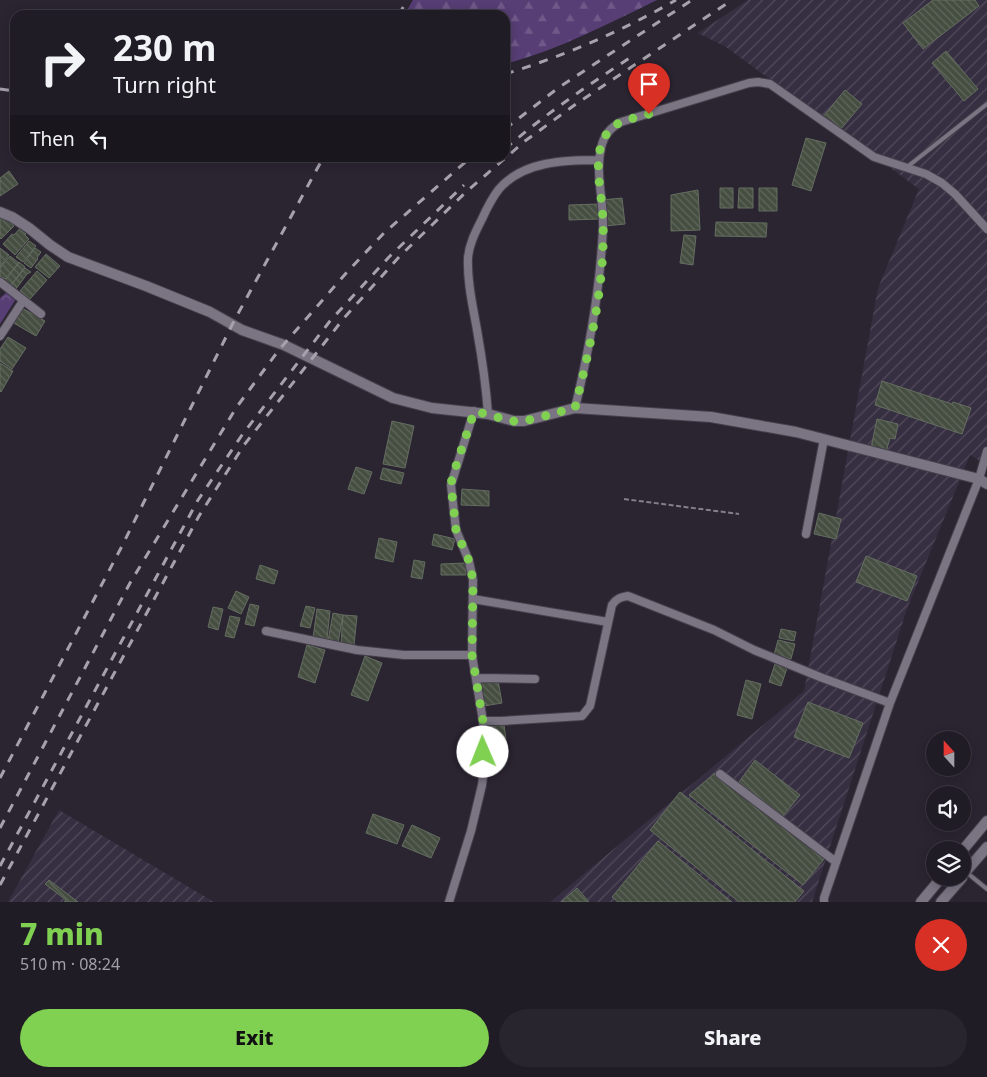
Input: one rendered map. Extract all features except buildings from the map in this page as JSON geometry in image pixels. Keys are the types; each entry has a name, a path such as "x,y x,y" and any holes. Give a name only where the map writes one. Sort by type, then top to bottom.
{"street":[{"path":"575,408 590,349 601,273 603,224 599,160 601,147 605,136 611,128 621,122 758,82 770,84 874,157 926,174 942,183 955,194 987,229"},
{"path":"488,414 486,379 471,302 468,259 473,237 490,201 500,188 514,176 526,170 556,162 599,160"},
{"path":"0,212 29,228 50,246 68,257 210,312 242,330 284,345 393,398 432,408 488,414 514,421 524,421 575,408 711,417 771,427 824,439 983,481"},
{"path":"1,285 41,314"},
{"path":"0,336 22,301"},
{"path":"449,902 472,831 484,768 483,721 472,655 472,570 456,530 451,485 474,412"},
{"path":"806,534 824,439"},
{"path":"824,902 890,703 983,481 987,451"},
{"path":"483,721 582,716 590,706 612,605 621,597 628,596 714,630 754,650 820,677 890,703"},
{"path":"473,599 608,622"},
{"path":"266,631 357,650 404,655 472,655"},
{"path":"476,678 535,679"},
{"path":"720,774 836,862"},
{"path":"970,841 987,821"},
{"path":"971,866 987,847"},
{"path":"921,902 934,886"},
{"path":"941,902 954,886"}],"lane":[{"path":"907,167 987,104"},
{"path":"971,880 987,890"}],"path":[{"path":"624,498 739,514"}],"shaded area":[{"path":"748,0 987,0 987,465 970,455 907,609 812,902 550,902 804,691 878,288 919,189 726,47 698,33"},
{"path":"59,810 214,902 8,902"}],"green space":[{"path":"413,0 657,0 563,44 510,62 510,10 407,10"},
{"path":"7,292 16,299 0,324 0,298"}],"railway":[{"path":"402,10 407,0"},
{"path":"510,72 592,42 676,0"},
{"path":"510,125 558,88 692,0"},
{"path":"510,154 576,104 732,0"},
{"path":"510,145 584,88 634,55"},
{"path":"0,89 10,90"},
{"path":"0,778 122,546 234,321 321,162"},
{"path":"0,828 130,583 236,408 278,351 348,271 384,233 465,162"},
{"path":"0,885 199,516 244,445 344,318 400,256 466,192 501,162"},
{"path":"0,866 198,500 242,435 330,321 389,257 464,185"}],"route":[{"path":"483,752 483,721 472,655 472,570 456,530 453,515 452,478 474,412 514,421 524,421 575,408 590,349 601,273 603,224 599,160 601,147 605,136 611,128 621,122 649,114"}]}
